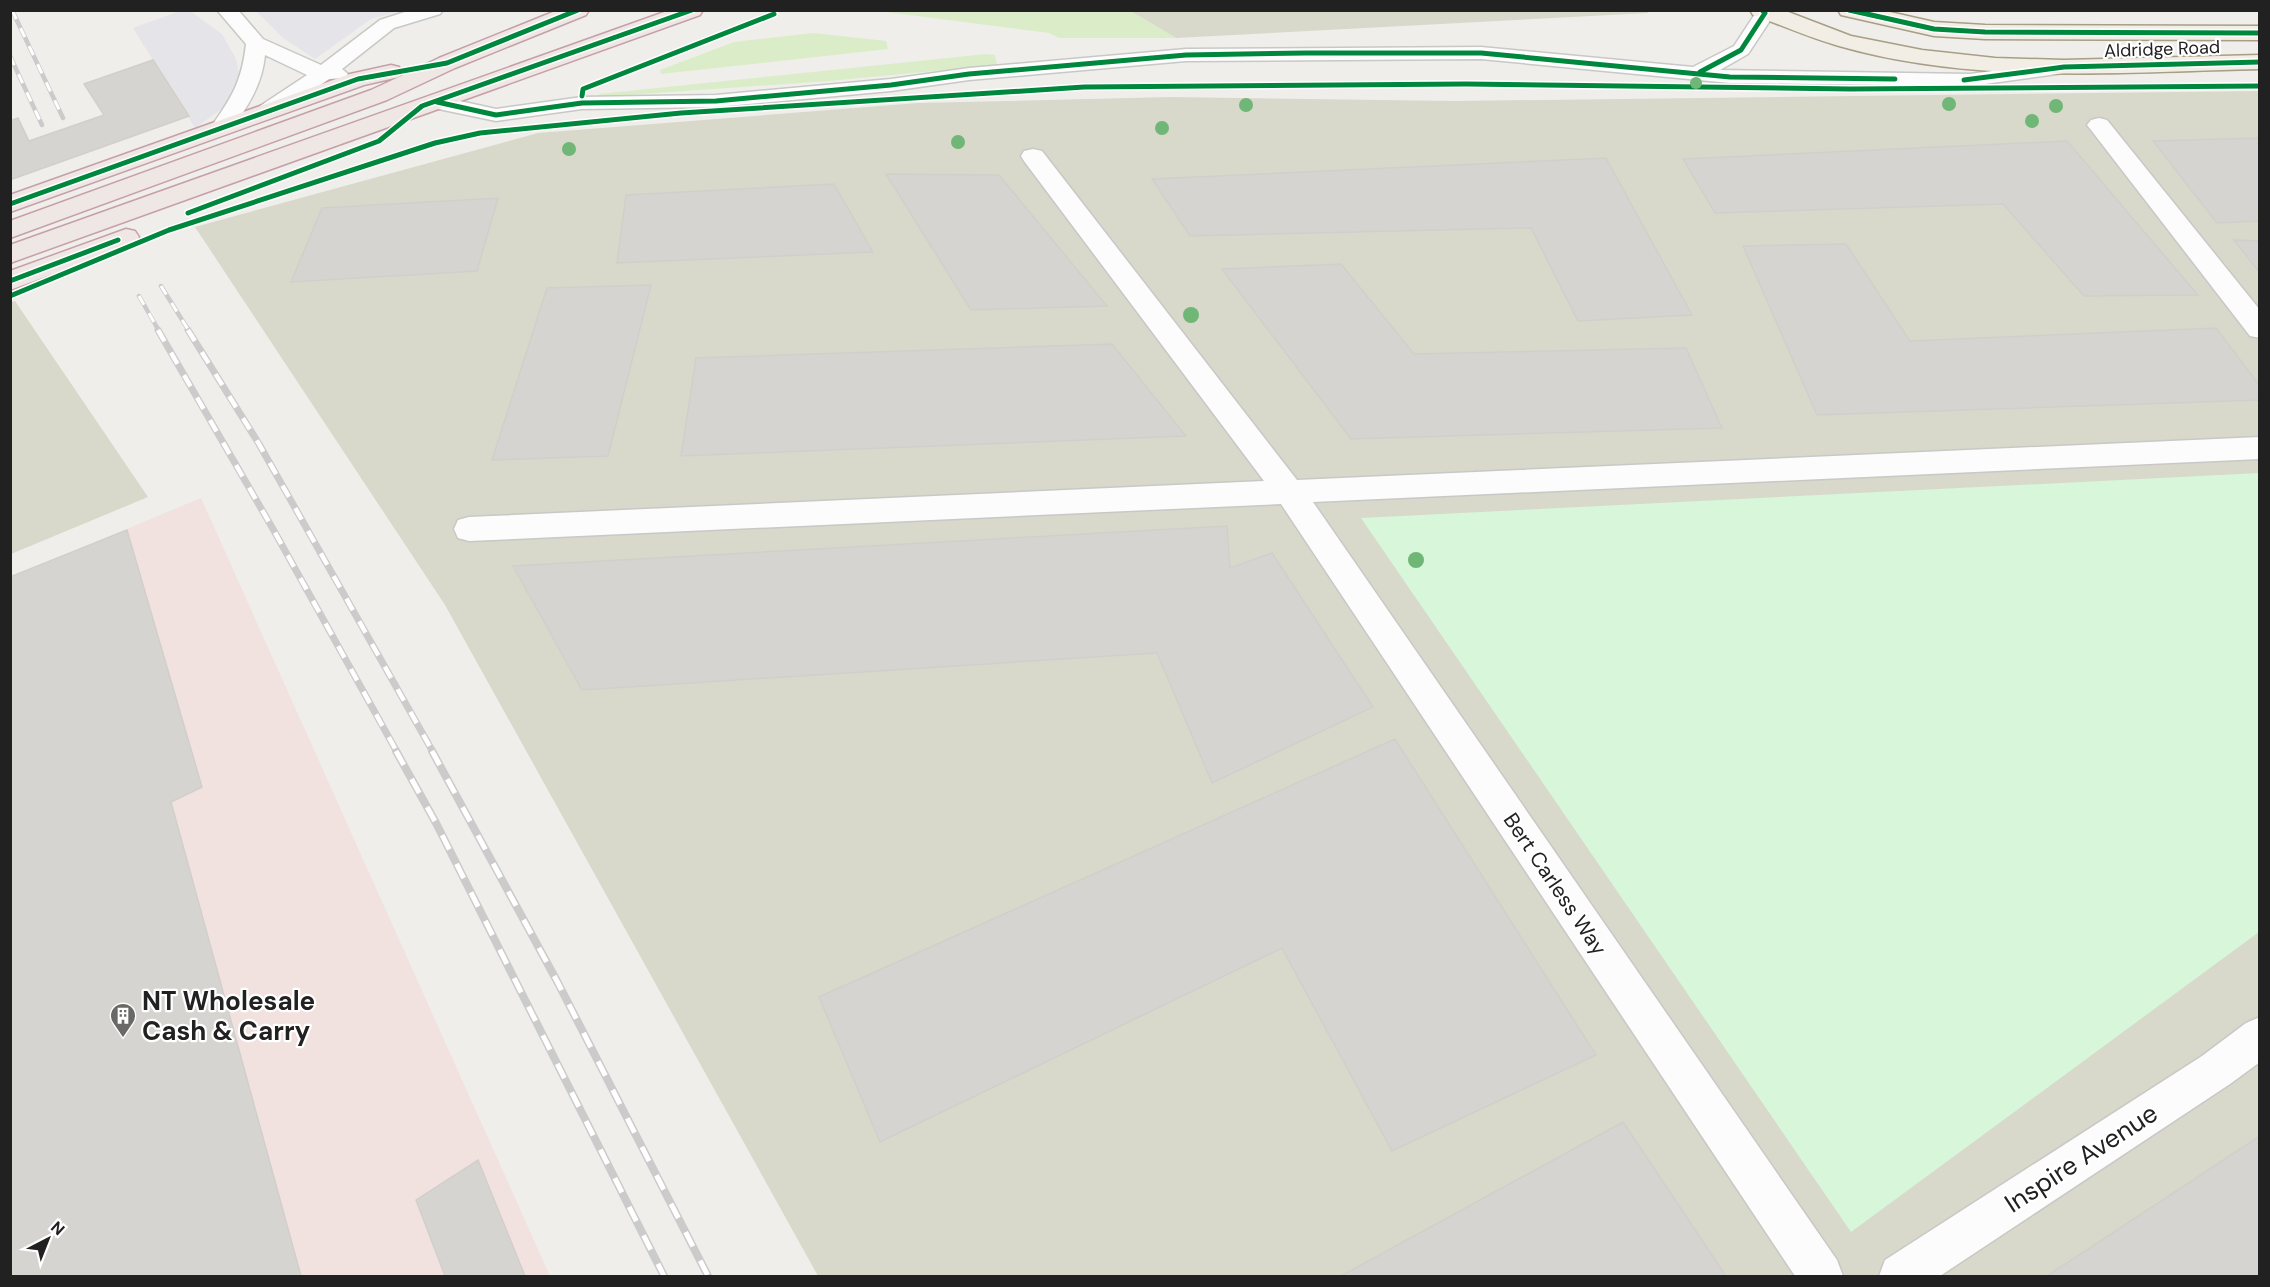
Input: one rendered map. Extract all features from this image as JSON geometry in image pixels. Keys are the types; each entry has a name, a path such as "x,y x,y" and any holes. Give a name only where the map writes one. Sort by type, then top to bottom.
{"highway":[{"path":"10,230 286,131 379,95 447,63 578,10"},
{"path":"10,255 692,10"},
{"path":"10,204 369,76 447,63"},
{"path":"10,281 379,141 429,104"}],"main road":[{"name":"Aldridge Road","path":"1849,10 1874,18 1934,29 1985,32 2259,33"},
{"name":"Aldridge Road","path":"1762,11 1845,41 1922,57 1995,65 2064,67 2259,62"}],"street":[{"path":"2099,125 2259,329"},
{"name":"Bert Carless Way","path":"1033,156 1288,492 1821,1276"},
{"path":"469,529 2259,448"},
{"name":"Inspire Avenue","path":"1901,1276 2216,1070 2259,1037"}],"lane":[{"path":"227,10 256,43 314,70 369,76"},
{"path":"268,111 326,72 387,24 433,10"},
{"path":"1700,72 1741,50 1762,11"},
{"path":"222,127 249,88 255,67 256,43"},
{"path":"429,104 496,115 582,103 739,99 891,85 969,74 1198,55 1481,53 1700,72 1730,77 1970,80 2064,67"}],"shaded area":[{"path":"180,11 190,11 222,34 236,59 241,84 223,108 195,128 133,28"},
{"path":"256,11 401,11 371,19 315,59 283,38"},
{"path":"1130,11 1648,11 1648,13 1176,38"},
{"path":"2259,91 2259,1276 818,1276 445,605 195,227 538,133 918,103 1171,97 1455,101"},
{"path":"15,301 148,497 11,554 10,303"},
{"path":"201,498 550,1276 11,1276 11,577"}],"green space":[{"path":"878,11 1130,11 1176,38 1059,38 1049,33"},
{"path":"813,33 886,41 888,49 661,74 660,70 734,42"},
{"path":"986,54 995,55 997,65 829,81 599,97 599,94"},
{"path":"2259,473 2259,932 1851,1232 1361,518"}],"building":[{"path":"153,60 189,116 10,180 10,121 18,118 29,141 104,115 84,84"},
{"path":"2260,138 2260,221 2217,223 2153,141"},
{"path":"2067,141 2198,295 2084,296 2003,204 1715,213 1683,159"},
{"path":"1606,158 1692,315 1578,321 1531,228 1190,236 1152,179"},
{"path":"886,174 999,175 1107,306 971,310"},
{"path":"834,184 873,252 617,263 626,195"},
{"path":"498,198 477,271 291,282 322,208"},
{"path":"2234,240 2260,241 2260,273"},
{"path":"1846,244 1910,341 2216,328 2260,386 2260,400 1817,415 1743,246"},
{"path":"1341,264 1414,354 1686,348 1722,428 1351,439 1222,269"},
{"path":"651,285 608,456 492,460 547,288"},
{"path":"1112,344 1186,436 681,456 696,358"},
{"path":"1227,526 1230,568 1272,553 1373,707 1212,783 1157,653 582,690 513,566"},
{"name":"NT Wholesale Cash & Carry","path":"127,530 202,787 171,802 301,1276 10,1276 10,577"},
{"path":"1395,739 1596,1055 1392,1151 1282,948 880,1142 819,997"},
{"path":"1623,1122 1726,1276 1341,1276"},
{"path":"2260,1136 2260,1276 2047,1276"},
{"path":"478,1160 525,1276 445,1276 416,1200"}],"railway":[{"path":"12,10 63,118"},
{"path":"10,56 42,125"},
{"path":"161,286 189,331"},
{"path":"139,296 159,331"},
{"path":"158,330 273,529 397,752"},
{"path":"188,330 259,444 433,752"},
{"path":"396,751 436,823 664,1276"},
{"path":"432,751 558,983 708,1276"}],"cycle path":[{"path":"10,204 358,79 447,63 578,10"},
{"path":"188,213 379,141 422,106 692,10"},
{"path":"1700,72 1741,50 1765,13 1762,10"},
{"path":"1849,10 1934,29 1985,32 2260,33"},
{"path":"582,96 583,89 774,14"},
{"path":"437,102 496,115 582,103 716,101 891,85 969,74 1186,55 1306,53 1481,53 1730,77 1895,79"},
{"path":"1964,80 2064,67 2260,62"},
{"path":"10,296 169,230 435,143 480,133 681,113 1084,87 1466,84 1850,89 2260,86"},
{"path":"10,281 118,240"}],"place":[{"name":"NT Wholesale Cash & Carry","path":"123,1039"}]}
